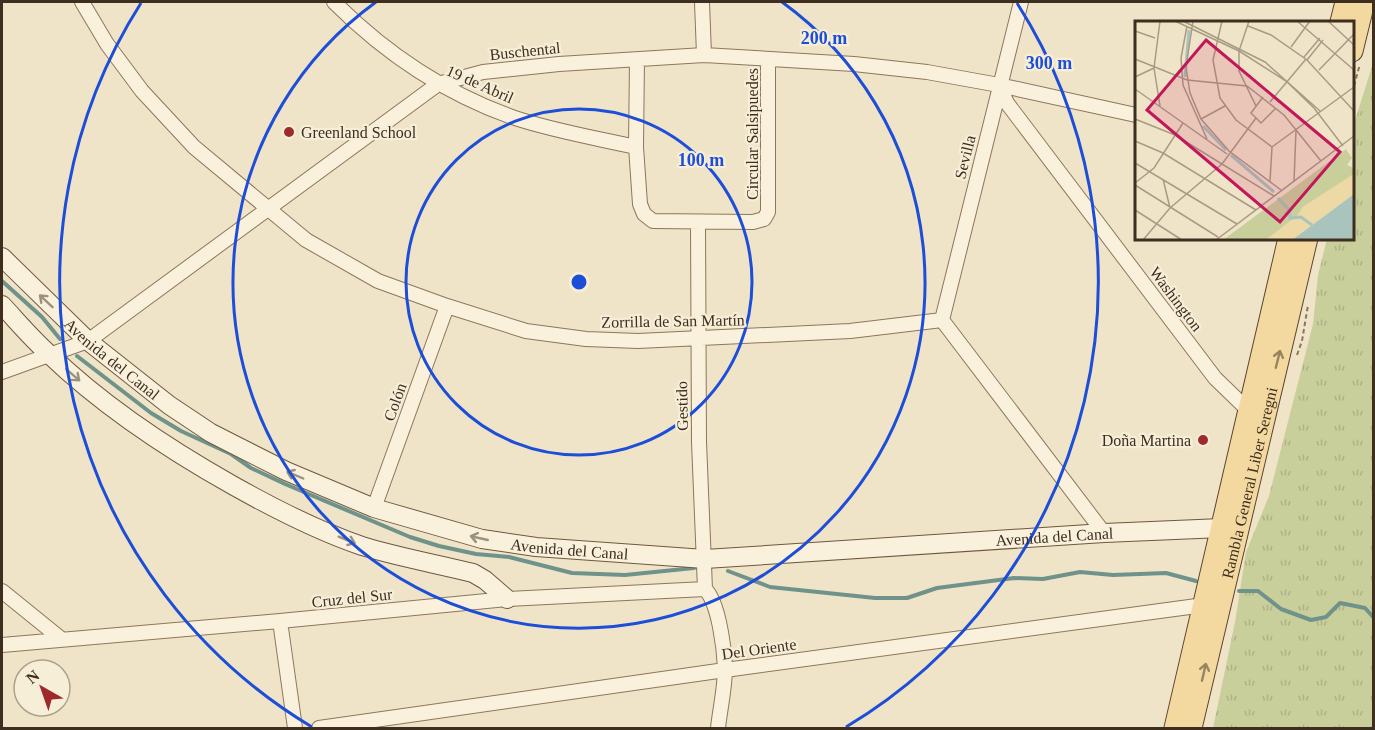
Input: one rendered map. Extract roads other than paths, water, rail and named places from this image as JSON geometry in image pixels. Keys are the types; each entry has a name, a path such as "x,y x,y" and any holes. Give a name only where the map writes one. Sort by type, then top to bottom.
{"main road":[{"path":"1341,21 1346,2"},
{"path":"1354,47 1364,2"},
{"name":"Rambla General Liber Seregni","path":"1174,729 1289,240"},
{"name":"Rambla General Liber Seregni","path":"1191,729 1307,240"}],"street":[{"name":"Zorrilla de San Martín","path":"82,2 107,44 142,91 194,147 267,210 306,240 378,281 526,331 638,341 850,332 942,320"},
{"name":"19 de Abril","path":"334,2 394,54 438,84 514,117 636,147"},
{"path":"702,2 704,55"},
{"name":"Sevilla","path":"942,320 1021,2"},
{"name":"Buschental","path":"2,372 88,341 438,84 483,72 559,63 704,55 768,58 927,72 1135,115"},
{"name":"Circular Salsipuedes","path":"637,60 636,147 640,204 644,214 653,221 698,223 753,222 764,219 768,212 768,58"},
{"name":"Washington","path":"999,85 1007,103 1215,378 1250,411"},
{"name":"Gestido","path":"698,223 699,442 705,589"},
{"name":"Avenida del Canal","path":"2,257 88,341 170,405 211,433 286,471 374,508 483,539 613,554 705,559 1222,528"},
{"path":"2,305 49,354 136,426 190,461 265,503 312,526 363,546 473,573 507,599"},
{"name":"Colón","path":"374,508 447,306"},
{"path":"942,320 1104,534"},
{"path":"705,589 712,596 716,608 725,670 718,729"},
{"name":"Cruz del Sur","path":"2,645 507,599 705,589"},
{"path":"2,591 60,638"},
{"name":"Del Oriente","path":"319,729 725,670 1204,605"},
{"path":"280,621 295,729"}],"waterway":[{"path":"2,281 42,317 60,339"},
{"path":"77,356 151,413 181,431 231,454 251,468 285,484 410,537 439,546 476,554 509,557 572,573 625,575 694,568"},
{"path":"728,571 770,587 875,598 907,598 937,588 1014,578 1043,579 1080,572 1113,575 1166,573 1196,581"},
{"path":"1239,591 1258,591 1281,609 1311,620 1326,617 1340,603 1365,608 1374,618"}],"place":[{"name":"Greenland School","path":"289,132"},
{"name":"Doña Martina","path":"1203,440"}]}
